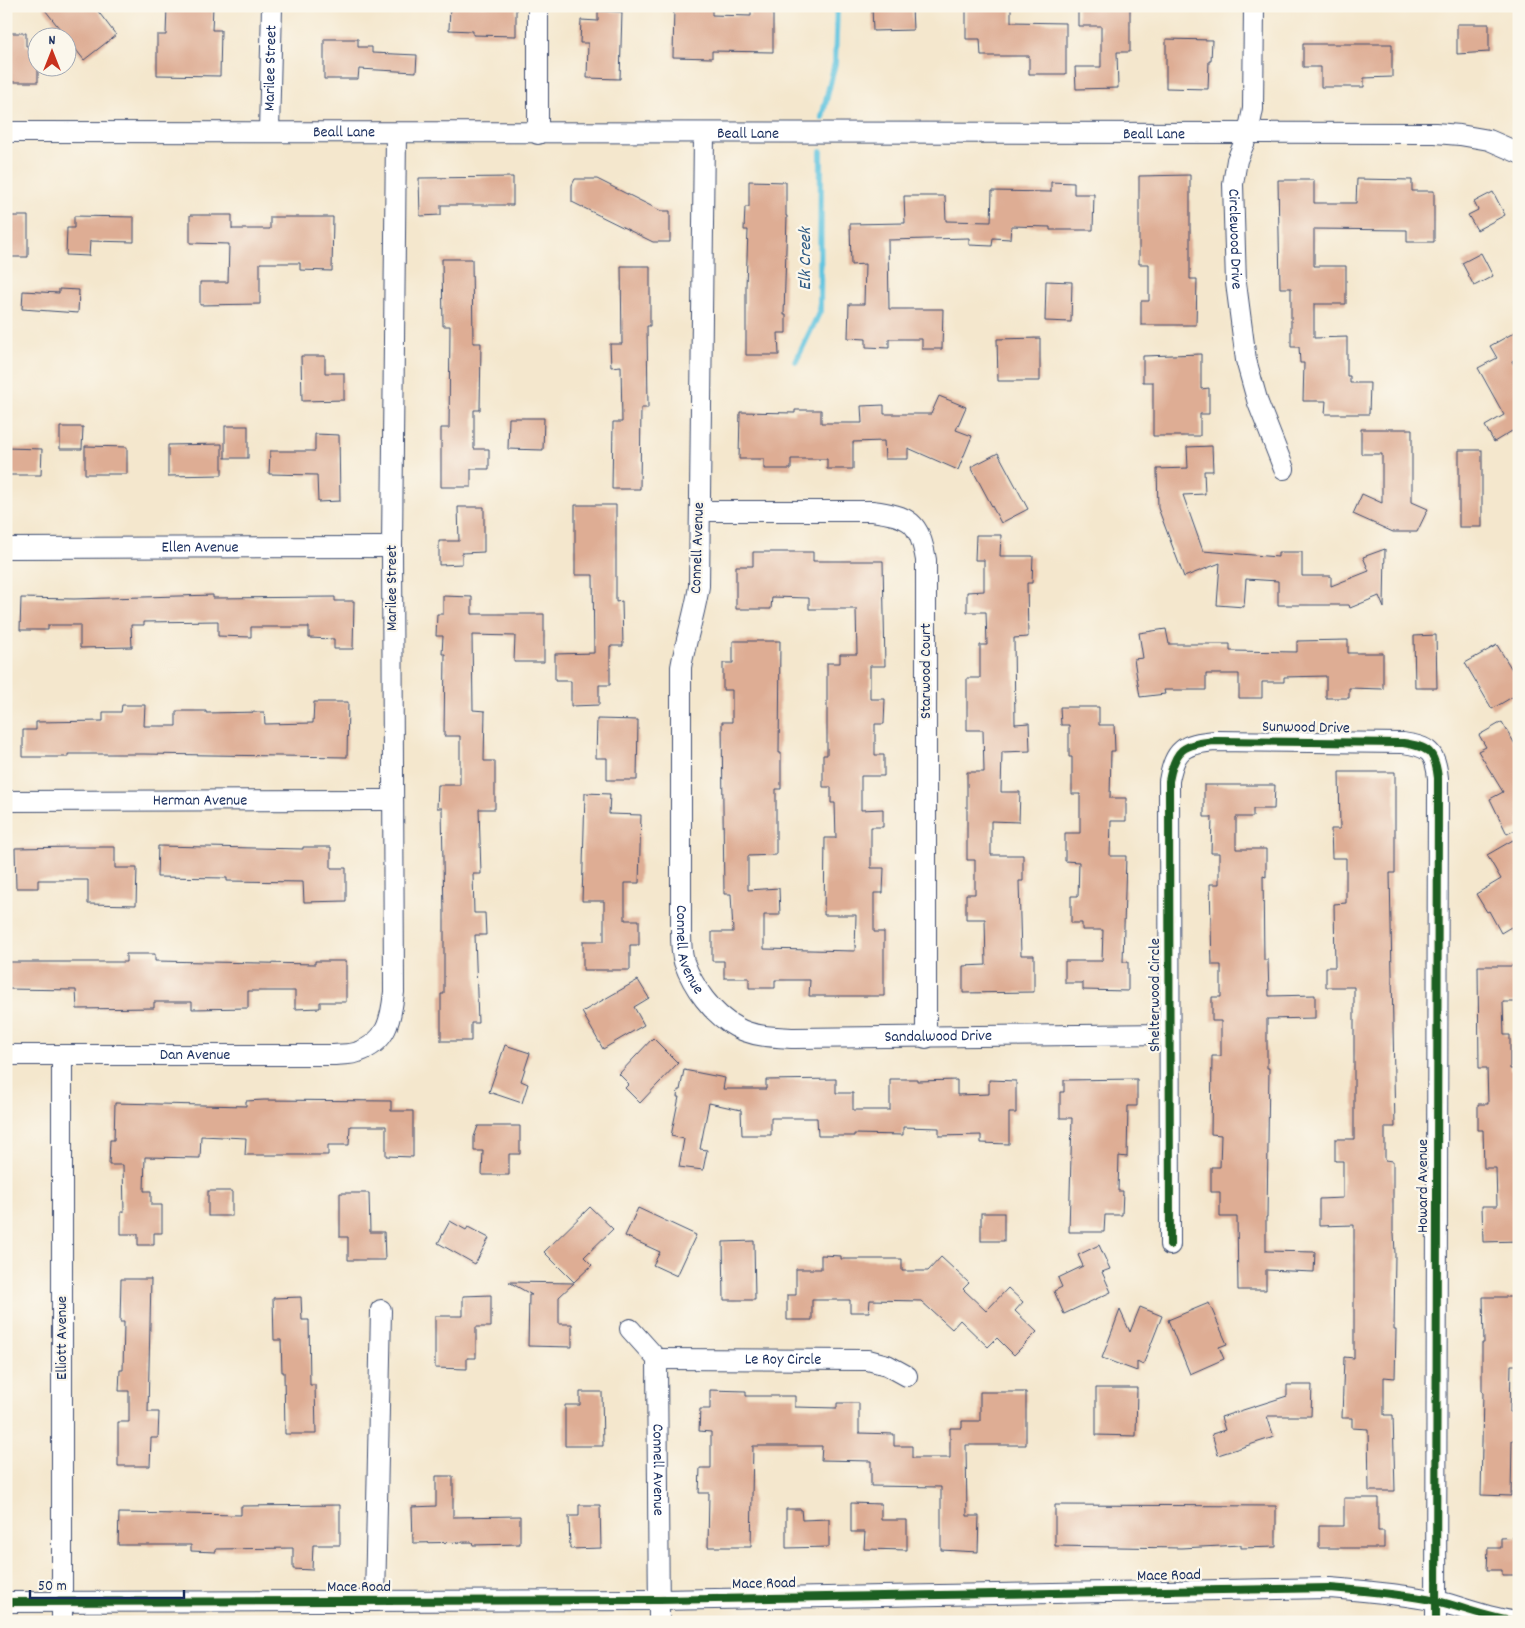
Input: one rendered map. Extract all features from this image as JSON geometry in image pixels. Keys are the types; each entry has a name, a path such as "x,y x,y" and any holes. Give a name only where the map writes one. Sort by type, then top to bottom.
{"street":[{"name":"Marilee Street","path":"269,132 272,6"},
{"path":"538,6 538,134"},
{"name":"Circlewood Drive","path":"1254,6 1253,109 1248,134 1237,160 1233,184 1236,282 1249,368 1258,404 1284,469"},
{"name":"Beall Lane","path":"6,132 538,134 1248,134 1434,132 1489,140 1519,153"},
{"name":"Marilee Street","path":"380,1040 392,1016 394,992 392,547 396,133"},
{"name":"Connell Avenue","path":"704,134 699,586 696,607 685,643 681,666 681,931 683,960 694,984 715,1011"},
{"name":"Starwood Court","path":"700,511 872,511 896,514 911,523 922,537 926,560 926,1038"},
{"name":"Ellen Avenue","path":"6,548 392,547"},
{"name":"Sunwood Drive","path":"1183,749 1198,743 1215,741 1403,743 1418,745 1430,751"},
{"name":"Shelterwood Circle","path":"1170,1245 1169,781 1173,762 1183,749"},
{"name":"Howard Avenue","path":"1430,751 1436,762 1438,778 1436,1622"},
{"name":"Herman Avenue","path":"6,801 393,800"},
{"name":"Sandalwood Drive","path":"715,1011 737,1028 765,1036 794,1038 1169,1034"},
{"name":"Dan Avenue","path":"6,1055 334,1055 357,1053 380,1040"},
{"name":"Elliott Avenue","path":"62,1055 62,1612"},
{"path":"375,1601 381,1310"},
{"path":"630,1329 657,1360"},
{"name":"Connell Avenue","path":"657,1360 659,1622"},
{"name":"Le Roy Circle","path":"657,1360 868,1360 887,1365 907,1376"},
{"name":"Mace Road","path":"6,1602 62,1612 375,1601 659,1600 1330,1588 1375,1591 1437,1601 1501,1620 1519,1622"}],"building":[{"path":"42,6 94,6 116,35 84,60 78,52 78,28 59,28"},
{"path":"167,6 213,6 212,30 221,30 220,76 157,75 157,35 166,35"},
{"path":"450,6 516,6 516,36 473,35 473,31 449,30"},
{"path":"674,6 712,8 712,15 751,16 751,6 773,6 773,52 712,51 712,58 673,57"},
{"path":"872,6 912,6 913,30 873,31"},
{"path":"966,6 1011,6 1011,22 1066,23 1066,74 1029,74 1029,56 981,56 980,39 966,39"},
{"path":"1130,6 1130,52 1117,52 1118,88 1076,89 1075,67 1101,67 1101,26 1078,26 1078,7"},
{"path":"598,11 622,12 620,79 587,78 588,43 580,43 581,20 598,21"},
{"path":"1457,24 1489,24 1489,52 1457,54"},
{"path":"6,33 26,33 28,78 38,78 38,82 6,82"},
{"path":"324,39 358,39 358,47 372,47 372,53 417,55 416,72 359,69 358,79 324,79"},
{"path":"1166,39 1212,40 1208,89 1166,88"},
{"path":"1303,44 1392,44 1392,77 1364,78 1364,87 1321,87 1321,67 1303,67"},
{"path":"1190,175 1190,279 1197,279 1196,325 1141,325 1141,301 1149,301 1149,264 1139,264 1139,176"},
{"path":"513,177 513,205 441,205 441,215 420,216 419,178"},
{"path":"575,179 597,179 661,211 670,211 670,242 653,242 572,202 572,185"},
{"path":"1357,179 1412,180 1412,191 1434,191 1434,242 1407,242 1407,230 1314,229 1314,266 1346,266 1346,304 1314,304 1314,338 1347,337 1347,376 1350,376 1350,383 1370,383 1369,414 1325,414 1326,401 1303,401 1304,363 1300,363 1299,347 1291,347 1291,288 1280,288 1278,180 1314,180 1314,203 1356,203"},
{"path":"749,181 786,182 787,216 784,315 786,315 786,333 778,333 779,355 746,355 748,230 744,230 745,207 749,207"},
{"path":"1051,182 1074,183 1074,194 1094,194 1093,230 1050,230 1050,227 1011,226 1010,239 993,238 992,246 969,245 969,238 888,240 889,309 943,309 942,349 922,349 922,339 889,339 889,348 866,347 866,339 848,338 849,304 864,304 865,264 851,265 850,224 905,223 904,196 945,196 946,221 991,222 992,191 1051,192"},
{"path":"1493,192 1505,215 1477,230 1468,215 1478,210 1474,202"},
{"path":"190,215 232,215 232,229 270,229 270,217 333,217 332,271 300,270 300,263 260,263 260,304 200,305 200,282 228,282 229,244 190,243"},
{"path":"6,216 28,216 28,257 11,257 11,243 6,243"},
{"path":"74,216 134,217 134,242 90,241 89,256 66,255 67,228 74,228"},
{"path":"1481,253 1493,276 1474,286 1462,263"},
{"path":"442,259 472,259 473,343 481,343 480,410 474,410 474,449 489,449 489,469 471,469 471,487 441,487 441,428 449,428 450,326 443,326"},
{"path":"621,266 650,266 650,326 647,326 648,408 641,408 640,489 612,489 613,422 622,422 621,366 611,367 610,344 622,344"},
{"path":"1046,281 1072,282 1071,322 1045,321"},
{"path":"59,289 79,290 78,313 22,309 23,291 59,293"},
{"path":"1519,330 1519,357 1512,361 1519,374 1519,443 1512,431 1494,442 1485,426 1504,415 1478,368 1497,358 1490,346"},
{"path":"1040,338 1040,381 998,381 997,339"},
{"path":"1201,354 1201,389 1209,388 1209,414 1200,414 1200,436 1153,436 1153,382 1143,382 1143,356"},
{"path":"301,356 325,356 325,373 344,373 344,400 302,401"},
{"path":"939,396 966,407 956,430 972,436 958,470 908,448 908,459 885,459 884,441 853,442 853,469 827,469 827,459 791,459 791,469 764,469 764,459 739,459 740,412 795,413 795,410 821,410 821,423 862,423 861,406 884,405 884,414 931,414"},
{"path":"509,418 544,418 543,450 508,449"},
{"path":"225,426 248,426 248,458 225,458"},
{"path":"60,427 83,427 82,449 60,449"},
{"path":"1361,429 1412,429 1412,502 1428,509 1417,532 1393,532 1353,514 1362,494 1382,503 1382,454 1361,454"},
{"path":"315,434 339,435 340,501 318,502 317,475 269,474 270,451 315,451"},
{"path":"222,444 222,475 168,476 168,445"},
{"path":"85,446 127,447 127,474 85,474"},
{"path":"1212,446 1213,471 1204,471 1205,494 1183,495 1203,551 1278,557 1278,552 1302,552 1302,576 1331,576 1331,586 1369,571 1363,557 1385,549 1384,608 1379,596 1350,608 1349,605 1278,605 1278,581 1246,579 1244,607 1217,605 1220,563 1184,577 1158,508 1157,469 1188,468 1187,447"},
{"path":"6,448 42,449 41,475 6,475"},
{"path":"1459,450 1482,450 1482,527 1459,527"},
{"path":"998,453 1028,509 1001,523 971,467"},
{"path":"575,505 616,505 616,602 622,601 623,646 610,646 610,685 599,685 599,705 571,706 571,681 555,681 555,654 594,653 593,575 575,575"},
{"path":"458,507 484,507 484,552 462,553 462,564 439,565 439,541 459,541"},
{"path":"976,535 1001,535 1000,556 1033,556 1032,583 1027,583 1028,637 1014,638 1015,724 1029,723 1030,751 1002,752 1001,792 1020,792 1019,822 991,821 991,855 1023,855 1023,881 1019,881 1021,955 1034,955 1034,992 963,993 963,966 986,965 985,919 966,919 966,894 975,894 975,860 967,860 967,772 984,772 983,730 967,730 967,678 980,678 980,645 987,645 986,612 967,612 967,592 984,591 984,560 975,560"},
{"path":"753,552 813,552 813,561 883,561 885,666 870,666 870,699 885,699 884,724 875,724 875,755 884,755 884,776 861,776 861,810 883,809 883,827 871,827 871,868 884,868 883,893 874,893 874,932 884,932 884,996 809,996 810,980 775,980 775,988 749,988 749,978 724,978 724,961 712,961 712,932 733,932 731,894 724,894 722,722 732,722 732,690 723,690 723,663 733,663 733,641 780,641 779,753 781,753 781,789 776,789 776,855 748,856 748,890 779,888 780,915 764,915 764,949 855,951 856,915 824,915 825,838 836,838 835,803 831,803 831,787 823,787 823,755 827,755 827,663 840,663 840,654 857,654 856,609 809,609 809,598 772,597 771,609 736,609 736,566 753,566"},
{"path":"213,595 213,598 335,597 335,601 354,601 353,649 334,649 334,639 309,638 309,627 251,627 251,637 218,636 218,621 144,622 144,625 131,625 132,647 80,648 80,625 48,625 48,630 20,630 21,598 74,599"},
{"path":"443,596 472,597 472,614 544,614 544,662 514,662 515,636 472,635 473,710 485,711 484,761 495,761 495,809 479,809 481,874 473,874 474,913 485,913 486,935 475,935 478,1023 471,1023 471,1041 441,1041 441,994 444,994 444,913 442,808 437,808 438,785 460,785 460,736 444,736 445,654 442,654 443,636 436,636 437,614 443,614"},
{"path":"1166,629 1169,644 1230,644 1230,651 1297,652 1297,641 1348,640 1348,653 1383,653 1383,689 1349,688 1349,698 1326,698 1326,676 1284,677 1284,682 1262,682 1262,698 1239,698 1239,674 1206,674 1206,690 1164,690 1165,694 1140,697 1134,659 1143,658 1139,633"},
{"path":"1436,635 1437,688 1415,688 1414,636"},
{"path":"1497,645 1519,681 1519,693 1492,709 1465,663"},
{"path":"314,702 348,702 347,757 68,754 68,757 23,757 23,730 36,730 36,722 103,721 103,712 121,712 122,705 145,705 144,726 176,726 176,711 206,711 206,713 264,712 265,724 313,723"},
{"path":"1060,707 1099,707 1099,725 1114,725 1115,751 1111,751 1110,798 1126,798 1126,821 1111,821 1110,856 1126,856 1123,962 1128,962 1128,991 1083,990 1083,983 1065,983 1065,961 1102,961 1103,930 1082,930 1082,923 1071,923 1071,896 1078,896 1079,862 1065,861 1065,833 1080,833 1080,794 1072,794 1072,757 1069,757 1069,725 1061,725"},
{"path":"597,719 638,720 637,780 607,780 607,758 596,758"},
{"path":"1502,722 1519,751 1519,828 1507,834 1490,799 1503,792 1478,751 1486,747 1479,735"},
{"path":"1339,772 1395,772 1395,873 1390,873 1395,1127 1385,1127 1385,1160 1393,1161 1394,1330 1396,1330 1395,1378 1384,1377 1384,1415 1393,1415 1395,1491 1369,1491 1368,1429 1352,1428 1352,1418 1342,1418 1344,1357 1354,1358 1354,1225 1319,1226 1319,1199 1343,1198 1343,1161 1335,1161 1335,1139 1354,1139 1354,987 1326,987 1326,967 1335,967 1334,904 1346,903 1346,858 1332,858 1331,829 1340,829"},
{"path":"1204,785 1275,785 1274,809 1253,809 1253,817 1236,817 1236,849 1266,849 1266,877 1263,876 1264,960 1268,960 1269,996 1315,995 1315,1018 1267,1019 1267,1068 1269,1068 1266,1217 1266,1251 1315,1252 1314,1272 1266,1270 1266,1290 1238,1290 1237,1217 1220,1217 1220,1192 1211,1192 1211,1167 1220,1167 1221,1135 1211,1134 1212,1056 1221,1056 1221,1021 1212,1021 1212,997 1221,997 1221,965 1212,965 1210,884 1219,884 1219,853 1211,853 1212,817 1204,817"},
{"path":"585,793 610,794 609,814 641,815 639,883 625,883 625,920 639,920 639,945 630,945 630,970 583,970 583,941 604,941 604,901 582,901"},
{"path":"1513,840 1519,851 1519,941 1511,927 1501,933 1489,911 1487,912 1476,894 1501,879 1487,855"},
{"path":"158,846 303,849 303,847 331,847 331,868 346,868 346,901 304,902 303,882 227,881 227,878 157,877"},
{"path":"115,847 115,868 137,868 136,905 88,904 88,880 38,880 38,888 16,888 15,848"},
{"path":"126,954 155,954 155,961 315,964 315,961 346,961 346,1002 320,1002 320,1008 295,1009 295,991 248,991 248,1008 192,1009 192,1002 154,1002 154,1008 77,1009 76,990 6,989 6,962 126,962"},
{"path":"1478,966 1517,966 1517,1002 1503,1002 1504,1035 1510,1035 1510,1069 1517,1069 1519,1104 1519,1241 1483,1242 1482,1206 1497,1206 1496,1168 1484,1168 1483,1130 1478,1130 1478,1104 1488,1104 1487,1068 1479,1068"},
{"path":"638,980 649,998 634,1007 644,1025 603,1049 582,1012"},
{"path":"653,1038 678,1063 640,1103 625,1088 629,1084 619,1074"},
{"path":"505,1045 530,1053 521,1081 528,1084 522,1103 489,1092"},
{"path":"684,1070 725,1078 723,1089 766,1089 766,1080 836,1079 836,1093 853,1093 853,1110 890,1110 890,1079 917,1079 917,1081 957,1080 957,1095 989,1094 989,1080 1016,1081 1016,1113 1009,1113 1009,1144 981,1143 981,1135 939,1136 939,1128 903,1127 903,1135 854,1134 854,1136 818,1136 817,1118 771,1118 771,1135 742,1135 741,1110 709,1103 700,1149 707,1150 703,1170 679,1167 684,1139 671,1136 679,1097 677,1097 678,1090 680,1090"},
{"path":"1137,1079 1137,1106 1128,1106 1127,1157 1119,1156 1118,1191 1123,1191 1122,1215 1105,1215 1104,1232 1069,1232 1072,1118 1060,1118 1060,1092 1064,1092 1064,1080"},
{"path":"246,1101 391,1101 391,1111 413,1111 413,1157 386,1156 386,1126 350,1126 349,1145 328,1145 328,1155 245,1155 246,1138 201,1136 200,1158 145,1157 144,1191 151,1191 151,1205 162,1205 162,1233 154,1233 154,1245 138,1245 138,1234 121,1234 121,1212 124,1212 123,1165 109,1165 110,1140 114,1140 115,1103 246,1106"},
{"path":"478,1126 520,1126 520,1154 509,1154 509,1175 482,1175 483,1151 474,1151 474,1137"},
{"path":"208,1191 232,1191 232,1216 208,1216"},
{"path":"340,1193 369,1193 370,1232 384,1232 385,1260 348,1260 348,1237 340,1237"},
{"path":"590,1207 613,1229 584,1257 592,1265 574,1282 544,1252"},
{"path":"638,1208 696,1235 677,1276 653,1265 660,1252 625,1236"},
{"path":"981,1213 1004,1213 1004,1241 981,1241"},
{"path":"450,1221 466,1230 468,1227 489,1238 475,1264 438,1243"},
{"path":"754,1241 755,1300 724,1300 723,1242"},
{"path":"1099,1245 1110,1269 1102,1272 1111,1292 1064,1314 1054,1291 1062,1287 1058,1278 1083,1266 1078,1255"},
{"path":"821,1255 841,1256 841,1259 902,1259 902,1271 928,1271 941,1257 969,1283 963,1289 986,1311 1008,1288 1023,1302 1015,1311 1037,1332 1014,1355 997,1338 988,1347 960,1320 952,1329 921,1301 870,1300 869,1312 850,1312 850,1300 812,1300 812,1320 787,1320 787,1295 796,1295 796,1269 821,1269"},
{"path":"121,1279 151,1279 148,1412 159,1412 158,1438 151,1438 150,1466 118,1466 118,1422 129,1422 129,1391 119,1391 120,1370 123,1370 124,1322 120,1322"},
{"path":"509,1282 574,1283 559,1297 559,1324 572,1324 572,1347 528,1346 529,1295 532,1295"},
{"path":"491,1295 491,1327 476,1327 476,1358 467,1358 467,1369 435,1368 435,1316 463,1316 463,1296"},
{"path":"301,1297 302,1320 309,1320 310,1385 315,1385 316,1434 285,1434 284,1372 282,1372 281,1340 274,1340 273,1298"},
{"path":"1483,1297 1519,1297 1519,1365 1511,1365 1510,1412 1519,1413 1519,1440 1512,1440 1511,1496 1481,1495"},
{"path":"1209,1303 1227,1344 1219,1347 1224,1359 1190,1374 1168,1320"},
{"path":"1140,1307 1162,1316 1143,1365 1137,1362 1137,1371 1102,1358 1120,1310 1130,1332"},
{"path":"1287,1385 1312,1385 1311,1416 1267,1416 1274,1437 1218,1455 1212,1434 1225,1430 1221,1417 1287,1396"},
{"path":"1096,1388 1137,1388 1136,1436 1096,1435"},
{"path":"710,1390 746,1391 746,1396 795,1396 795,1407 837,1408 837,1403 859,1403 859,1433 894,1434 894,1446 912,1446 912,1458 950,1458 950,1428 962,1428 962,1421 980,1421 980,1392 1026,1392 1026,1445 966,1445 967,1516 979,1516 978,1552 941,1550 941,1487 871,1486 871,1461 821,1460 822,1446 753,1446 751,1547 708,1547 709,1493 699,1493 700,1468 711,1468 711,1432 699,1431 700,1409 710,1409"},
{"path":"580,1392 602,1392 603,1446 565,1446 565,1405 580,1405"},
{"path":"436,1476 453,1476 453,1517 520,1516 520,1544 473,1545 472,1542 413,1543 412,1507 436,1506"},
{"path":"1344,1498 1378,1498 1378,1531 1384,1531 1384,1548 1319,1548 1319,1526 1344,1526"},
{"path":"851,1503 881,1504 881,1520 907,1520 907,1550 864,1549 865,1532 851,1532"},
{"path":"340,1505 340,1545 313,1545 312,1570 293,1569 293,1548 216,1549 216,1552 191,1551 191,1545 118,1545 119,1513 241,1515 241,1506"},
{"path":"579,1505 600,1505 601,1548 570,1549 569,1516 579,1516"},
{"path":"1055,1505 1276,1506 1276,1547 1241,1548 1241,1545 1181,1548 1055,1546"},
{"path":"786,1509 801,1509 802,1520 829,1519 829,1547 786,1548"},
{"path":"1519,1537 1519,1575 1502,1575 1502,1570 1487,1570 1488,1548 1501,1548 1501,1538"}],"waterway":[{"name":"Elk Creek","path":"822,117 835,63 837,6"},
{"name":"Elk Creek","path":"796,361 820,311 821,152"}],"cycle path":[{"path":"1170,1245 1169,781 1174,762 1182,750 1195,744 1215,741 1403,743 1425,749 1435,762 1438,778 1436,1622"},
{"path":"6,1602 659,1600 1330,1588 1384,1593 1437,1601 1519,1622"}]}
